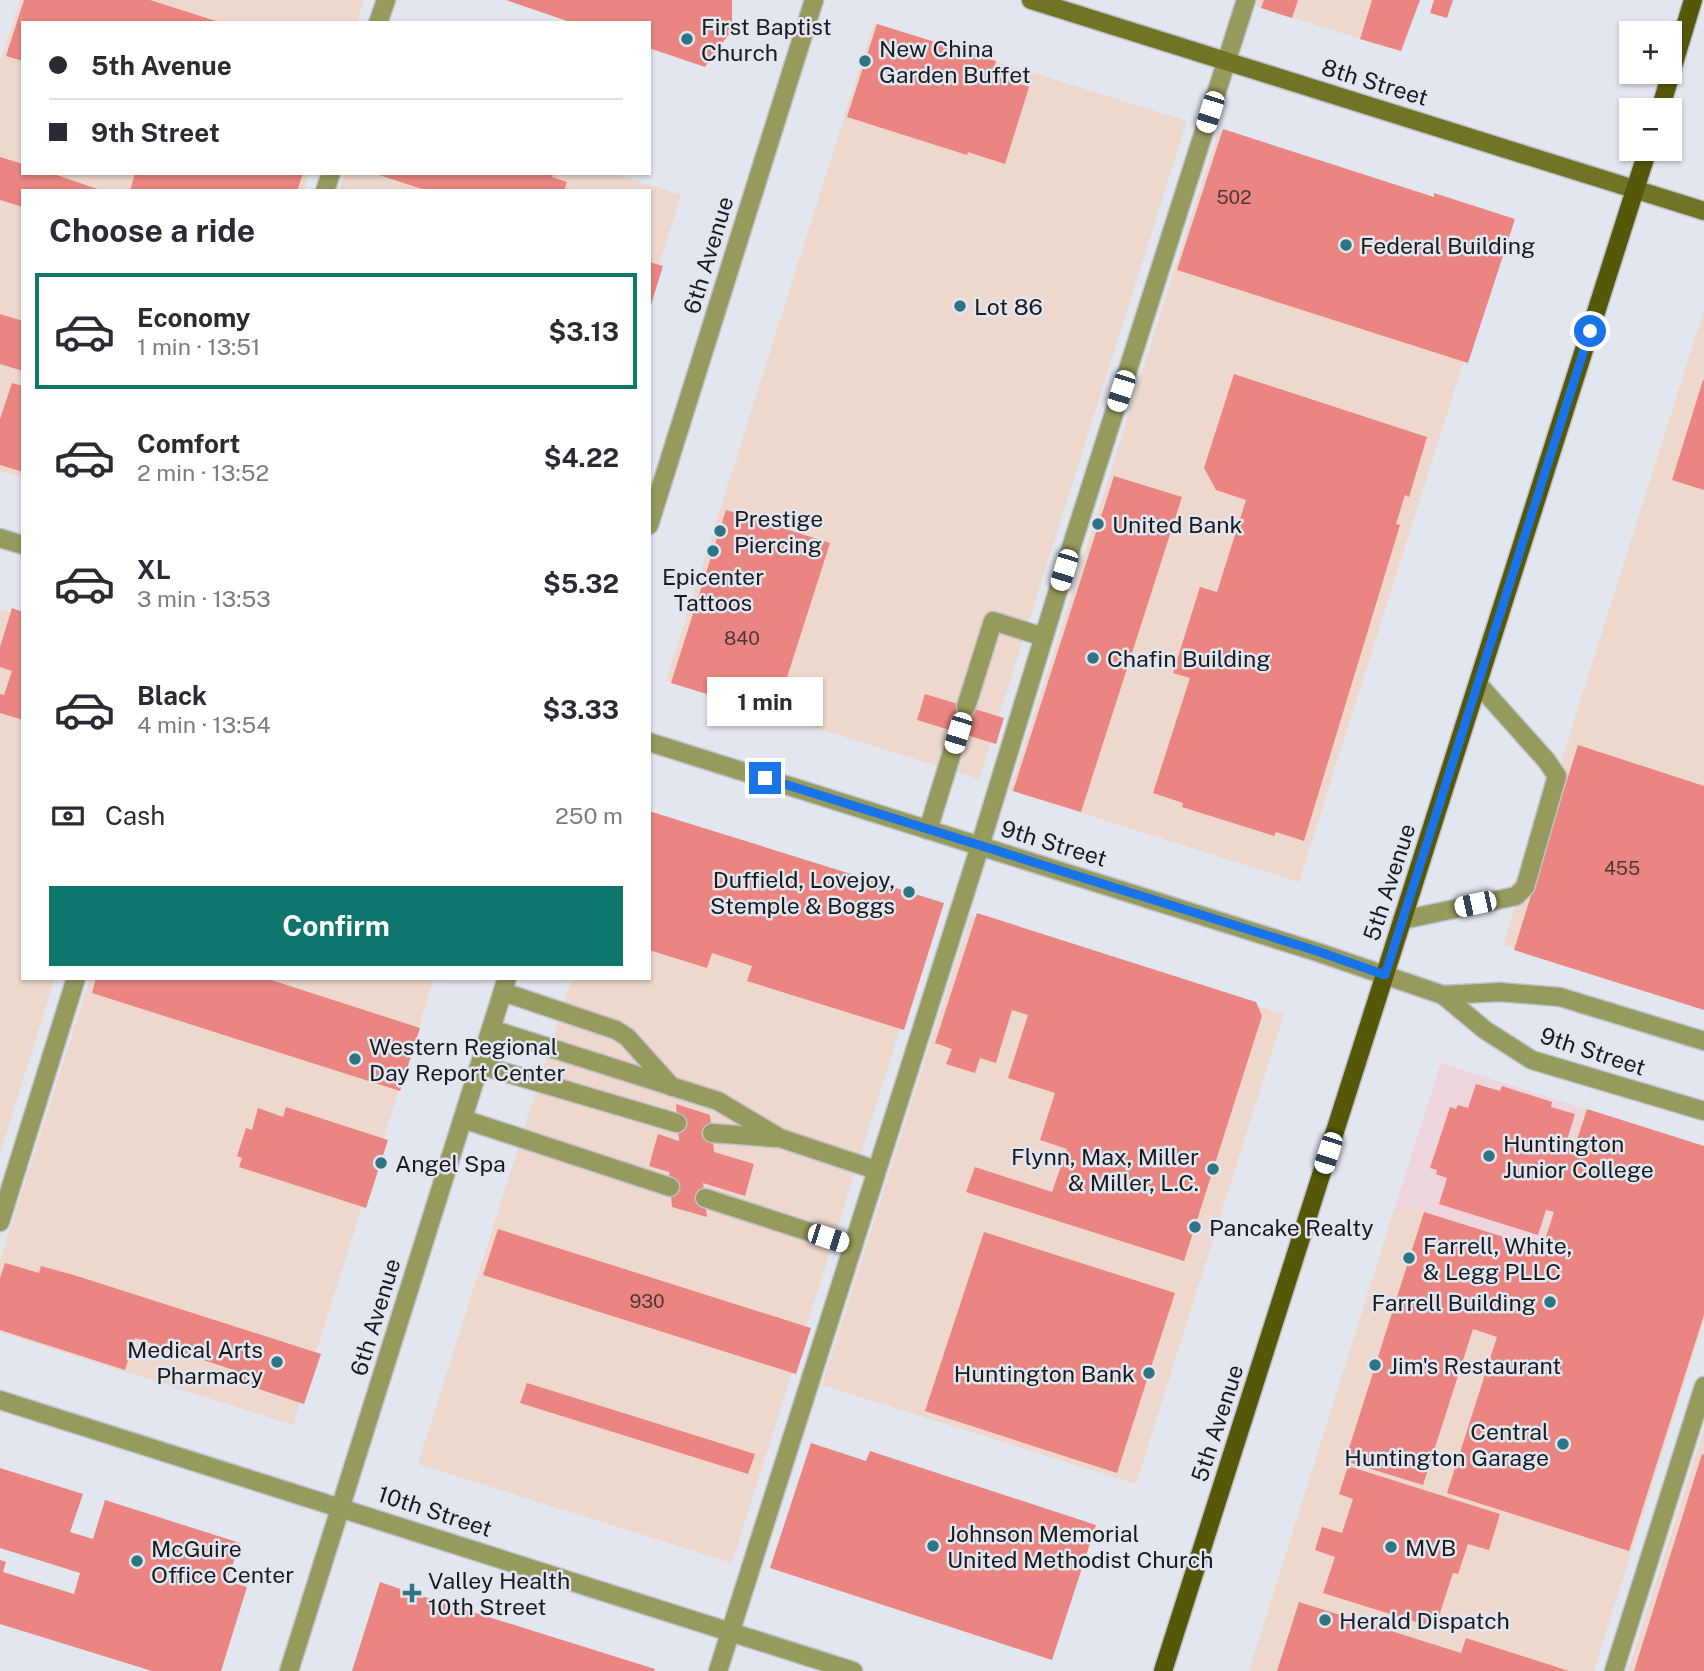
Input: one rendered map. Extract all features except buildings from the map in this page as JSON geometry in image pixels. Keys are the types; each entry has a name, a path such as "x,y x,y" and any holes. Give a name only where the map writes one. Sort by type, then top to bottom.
{"main road":[{"name":"8th Street","path":"1031,0 1704,211"},
{"path":"1664,98 1693,0"},
{"name":"5th Avenue","path":"1163,1671 1644,161"}],"street":[{"path":"379,21 386,0"},
{"name":"6th Avenue","path":"651,519 814,0"},
{"path":"718,1671 1246,0"},
{"path":"0,538 21,544"},
{"path":"966,706 993,621 1044,637"},
{"path":"1402,920 1516,896 1524,887 1558,776 1478,684"},
{"path":"928,830 958,733"},
{"name":"9th Street","path":"651,743 1317,951 1443,995 1485,1030 1532,1060 1704,1111"},
{"path":"0,1222 75,980"},
{"path":"505,985 616,1030 627,1037 672,1087"},
{"name":"6th Avenue","path":"289,1671 505,985"},
{"name":"9th Street","path":"1443,995 1500,992 1560,997 1704,1041"},
{"path":"491,1029 718,1101 780,1138 877,1170"},
{"path":"480,1065 677,1123"},
{"path":"463,1119 670,1187"},
{"path":"712,1133 780,1138"},
{"path":"705,1198 853,1246"},
{"path":"1614,1671 1704,1387"},
{"name":"10th Street","path":"0,1400 341,1506 853,1671"}],"shaded area":[{"path":"20,0 364,0 358,21 21,21 21,175 308,175 305,189 21,189 21,477 0,471 0,62"},
{"path":"1258,0 1414,0 1399,51 1256,6"},
{"path":"874,23 1187,121 979,779 666,681"},
{"path":"1218,132 1507,224 1299,882 1010,790"},
{"path":"343,175 618,175 681,195 651,291 651,189 340,189"},
{"path":"1704,310 1704,1008 1503,945"},
{"path":"0,609 21,615 21,980 54,980 0,1153"},
{"path":"651,815 939,905 732,1563 418,1464 571,980 651,980"},
{"path":"971,915 1284,1014 1136,1484 822,1385"},
{"path":"89,980 433,980 293,1425 0,1332 0,1261"},
{"name":"Huntington Junior College","path":"1441,1063 1582,1108 1537,1249 1396,1204"},
{"path":"1582,1108 1704,1146 1704,1320 1594,1671 1249,1671 1396,1204 1537,1249"},
{"path":"1704,1429 1704,1671 1628,1671"}],"place":[{"name":"First Baptist Church","path":"687,39"},
{"name":"New China Garden Buffet","path":"865,61"},
{"name":"Federal Building","path":"1346,245"},
{"name":"Lot 86","path":"960,306"},
{"name":"United Bank","path":"1098,524"},
{"name":"Prestige Piercing","path":"720,531"},
{"name":"Epicenter Tattoos","path":"713,551"},
{"name":"Chafin Building","path":"1093,658"},
{"name":"Duffield, Lovejoy, Stemple & Boggs","path":"909,892"},
{"name":"Western Regional Day Report Center","path":"355,1059"},
{"name":"Huntington Junior College","path":"1489,1156"},
{"name":"Angel Spa","path":"381,1163"},
{"name":"Flynn, Max, Miller & Miller, L.C.","path":"1213,1169"},
{"name":"Pancake Realty","path":"1195,1227"},
{"name":"Farrell, White, & Legg PLLC","path":"1409,1258"},
{"name":"Farrell Building","path":"1550,1302"},
{"name":"Medical Arts Pharmacy","path":"277,1362"},
{"name":"Jim's Restaurant","path":"1375,1365"},
{"name":"Huntington Bank","path":"1149,1373"},
{"name":"Central Huntington Garage","path":"1563,1444"},
{"name":"Johnson Memorial United Methodist Church","path":"933,1546"},
{"name":"MVB","path":"1391,1547"},
{"name":"McGuire Office Center","path":"137,1561"},
{"name":"Valley Health 10th Street","path":"412,1593"},
{"name":"Herald Dispatch","path":"1325,1620"}],"route":[{"path":"765,778 1317,951 1385,975 1590,331"}]}
